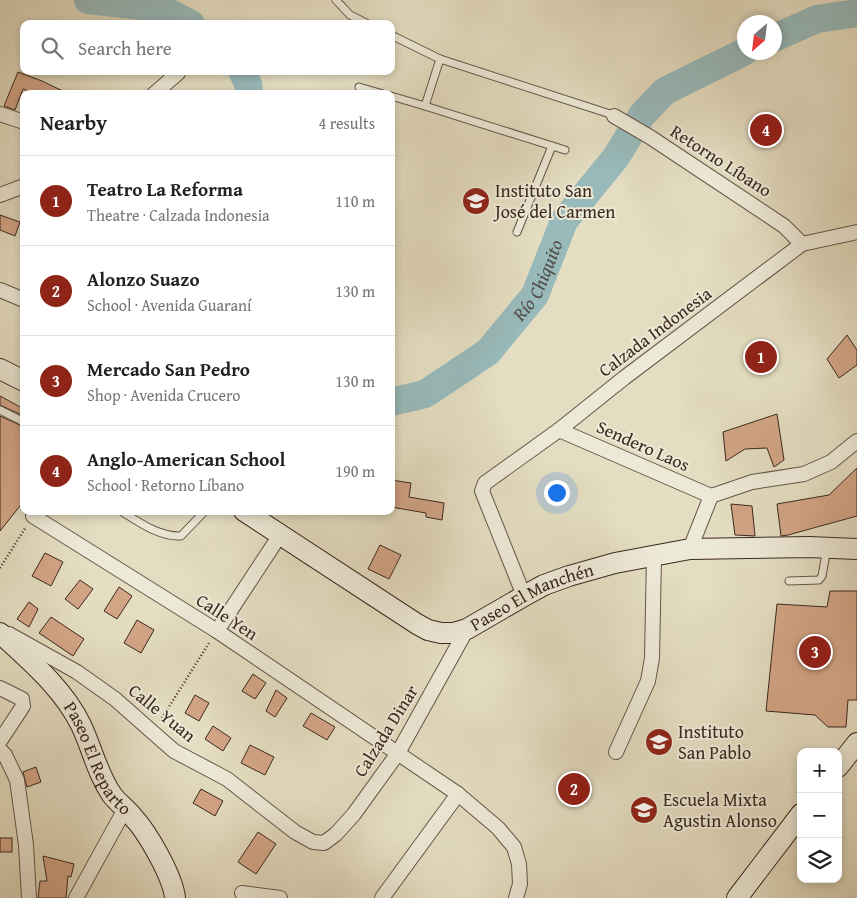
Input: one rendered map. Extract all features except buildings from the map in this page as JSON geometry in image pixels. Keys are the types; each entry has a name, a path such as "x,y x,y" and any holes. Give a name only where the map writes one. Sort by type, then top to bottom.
{"street":[{"path":"159,90 176,75"},
{"path":"0,114 20,121"},
{"name":"Retorno Líbano","path":"614,116 650,137 784,226 802,244"},
{"path":"0,195 20,188"},
{"name":"Calzada Indonesia","path":"524,596 482,491 485,483 559,430 624,378 802,244 857,232"},
{"path":"0,290 20,298"},
{"path":"0,369 20,379"},
{"name":"Sendero Laos","path":"559,430 711,496"},
{"path":"690,550 711,496 752,482 804,474 831,462 857,441"},
{"name":"Paseo El Manchén","path":"250,515 428,630 441,633 453,633 467,629 544,585 615,563 690,550 857,549"},
{"name":"Calle Yen","path":"33,516 217,631 458,794 498,828 514,846 519,864 520,884 516,898"},
{"path":"217,631 280,535"},
{"path":"616,752 648,681 652,650 654,556"},
{"name":"Calle Yuan","path":"0,629 77,672 115,699 174,751 227,779 295,832 313,842 324,842"},
{"name":"Calzada Dinar","path":"324,842 336,834 354,814 398,753 467,629"},
{"name":"Paseo El Reparto","path":"0,633 41,671 80,724 102,778 113,796 140,825 151,842 170,877 175,898"},
{"path":"0,688 22,699 24,702 0,741"},
{"path":"842,762 857,743"},
{"path":"0,750 5,755 17,780 26,844 29,898"},
{"path":"382,898 458,794"},
{"path":"76,898 125,809"},
{"path":"737,898 797,819"},
{"path":"242,893 280,898"}],"lane":[{"path":"336,0 350,15 360,20"},
{"path":"395,37 440,59 607,112 614,116"},
{"path":"425,106 440,59"},
{"path":"359,86 371,90"},
{"path":"395,97 565,150"},
{"path":"517,232 552,146"},
{"path":"0,410 20,420"},
{"path":"128,515 147,526 171,536 181,536 201,515"},
{"path":"789,581 819,580 822,576 827,548"}],"path":[{"path":"0,568 33,516"},
{"path":"153,733 217,631"}],"waterway":[{"name":"Río Chiquito","path":"88,0 160,8 183,20"},
{"name":"Río Chiquito","path":"782,34 817,19 857,13"},
{"name":"Río Chiquito","path":"395,401 425,394 488,352 535,295 564,221 616,157 642,115 665,91 737,55"},
{"name":"Río Chiquito","path":"244,75 249,90"}],"place":[{"name":"Anglo-American School","path":"766,130"},
{"name":"Instituto San José del Carmen","path":"476,201"},
{"name":"Teatro La Reforma","path":"761,357"},
{"name":"Mercado San Pedro","path":"815,652"},
{"name":"Instituto San Pablo","path":"659,742"},
{"name":"Alonzo Suazo","path":"574,789"},
{"name":"Escuela Mixta Agustin Alonso","path":"644,810"}]}
